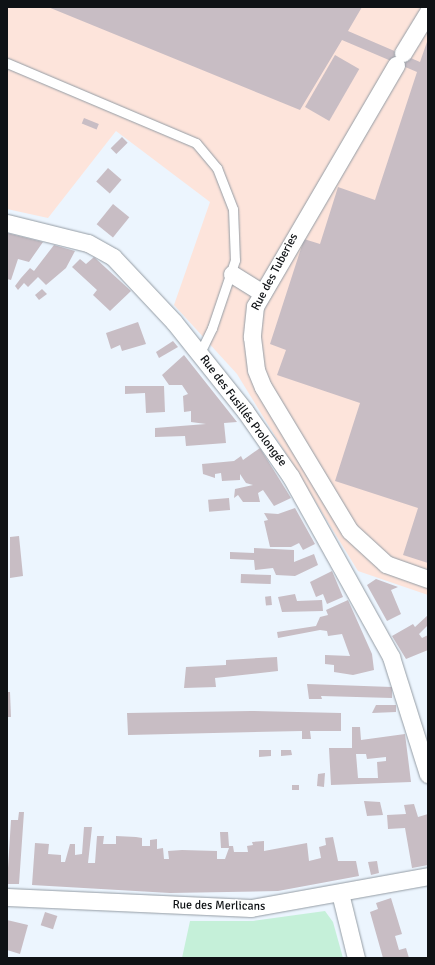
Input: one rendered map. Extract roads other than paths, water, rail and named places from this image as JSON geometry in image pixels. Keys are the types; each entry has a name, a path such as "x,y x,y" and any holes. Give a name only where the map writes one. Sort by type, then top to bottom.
{"street":[{"name":"Rue des Tuberies","path":"428,12 262,294 253,313 252,337 256,370 268,396 358,541 386,564 428,579"},
{"name":"Rue des Fusillés Prolongée","path":"7,223 88,243 105,252 132,276 200,353 271,445 344,566 395,667 428,774"},
{"path":"232,274 262,294"},
{"name":"Rue des Merlicans","path":"7,897 240,909 340,893 428,876"},
{"path":"340,893 356,958"}],"lane":[{"path":"7,63 201,148 222,178 233,209 236,250 232,274 200,353"}]}
